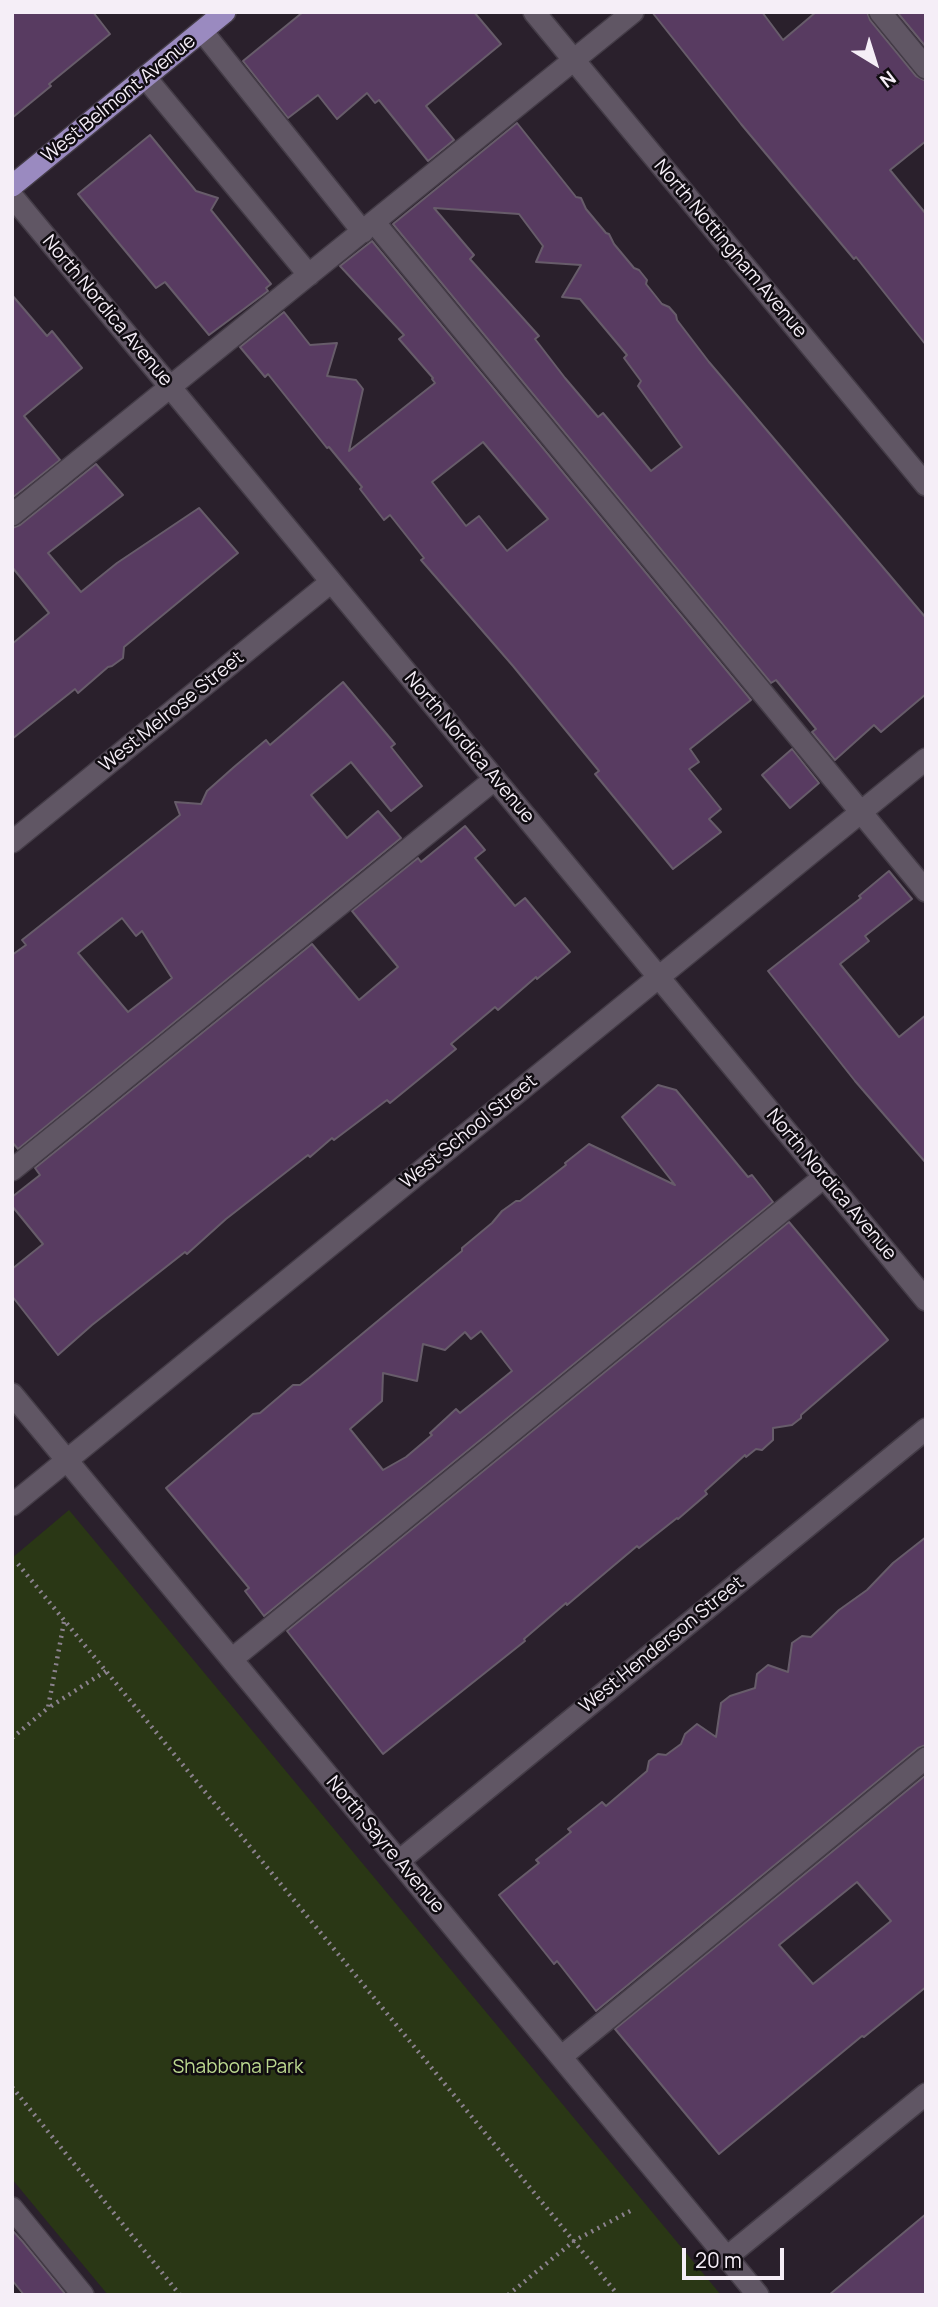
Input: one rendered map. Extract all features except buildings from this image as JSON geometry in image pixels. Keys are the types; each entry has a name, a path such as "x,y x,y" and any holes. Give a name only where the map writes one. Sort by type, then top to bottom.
{"main road":[{"name":"West Belmont Avenue","path":"12,186 225,12"}],"street":[{"name":"North Nottingham Avenue","path":"534,12 926,485"},
{"path":"12,515 633,12"},
{"path":"880,12 926,68"},
{"path":"202,31 926,891"},
{"path":"145,77 309,275"},
{"name":"North Nordica Avenue","path":"12,196 926,1300"},
{"name":"West Melrose Street","path":"12,842 331,582"},
{"name":"West School Street","path":"12,1505 926,759"},
{"path":"12,1170 495,779"},
{"path":"232,1659 824,1177"},
{"name":"North Sayre Avenue","path":"12,1394 758,2295"},
{"name":"West Henderson Street","path":"398,1861 926,1430"},
{"path":"561,2057 926,1758"},
{"path":"727,2257 926,2094"},
{"path":"12,2208 83,2295"}],"path":[{"path":"18,1564 618,2295"},
{"path":"48,1708 65,1621"},
{"path":"12,1738 48,1708 106,1671"},
{"path":"12,2087 180,2295"},
{"path":"508,2295 574,2241 632,2210"}],"green space":[{"name":"Shabbona Park","path":"69,1510 721,2295 108,2295 12,2179 12,1558"}]}
